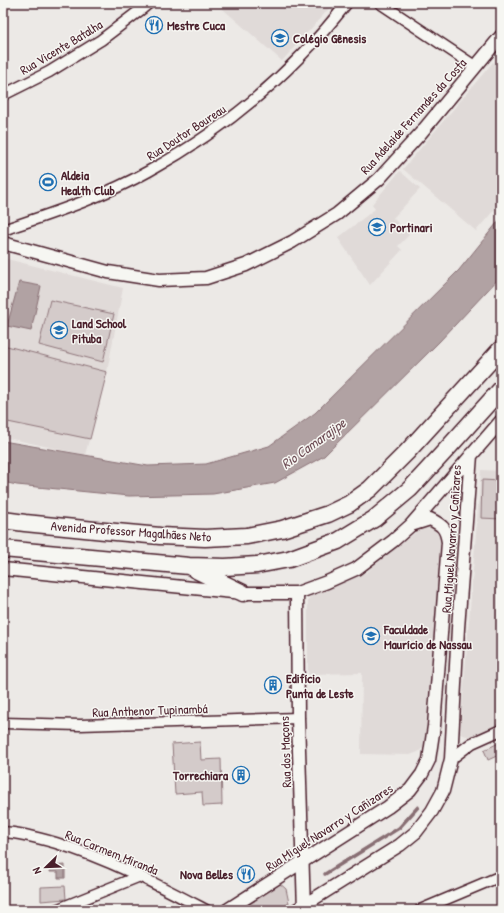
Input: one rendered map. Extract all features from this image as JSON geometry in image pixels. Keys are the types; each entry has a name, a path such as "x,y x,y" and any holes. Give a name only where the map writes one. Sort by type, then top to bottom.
{"main road":[{"name":"Avenida Professor Magalhães Neto","path":"3,520 26,524 160,536 205,538 247,536 275,531 328,514 349,504 370,489 407,452 501,349"},
{"path":"3,549 189,566 225,567 257,565 289,559 338,541 374,519 410,489 501,389"},
{"path":"189,566 243,593"}],"street":[{"name":"Rua Vicente Batalha","path":"3,95 49,72 101,40 149,3"},
{"name":"Rua Doutor Boureau","path":"3,230 96,196 149,172 202,140 243,110 285,72 326,30 347,3"},
{"path":"380,3 476,67"},
{"name":"Rua Adelaide Fernandes da Costa","path":"3,243 108,272 159,280 206,278 246,265 292,242 337,214 379,179 420,134 501,36"},
{"path":"3,569 243,593 297,593 356,569 372,558 411,525 501,421"},
{"name":"Rua Miguel Navarro y Cañizares","path":"302,908 400,846 416,832 432,811 443,791 451,759 471,455"},
{"name":"Rua Miguel Navarro y Cañizares","path":"227,910 388,807 410,790 422,774 428,760 434,726 448,542 447,533 440,524 430,519 411,525"},
{"name":"Rua dos Maçons","path":"297,593 302,908"},
{"name":"Rua Anthenor Tupinambá","path":"3,723 80,725 298,718"},
{"path":"451,759 472,743 501,730"},
{"name":"Rua Carmem Miranda","path":"3,832 42,839 77,850 140,876 206,910"},
{"path":"56,910 140,876"},
{"path":"420,910 501,876"}],"shaded area":[{"name":"Colégio Gênesis","path":"216,3 334,3 282,61"},
{"path":"493,62 501,69 501,202 476,231 403,169"},
{"name":"Portinari","path":"400,171 420,189 393,218 409,235 398,246 402,250 370,285 338,238 375,209 372,204"},
{"name":"Land School Pituba","path":"3,258 123,288 107,372 85,455 3,437"},
{"path":"50,300 114,314 103,362 39,345"},
{"path":"3,345 107,372 90,439 3,421"},
{"path":"481,470 501,471 501,723 470,737 460,734"},
{"path":"482,480 501,481 501,519 481,518"},
{"name":"Faculdade Maurício de Nassau","path":"434,528 442,542 424,747 418,752 410,755 361,754 362,673 308,674 308,600 315,590 346,581 367,572 420,529"},
{"path":"200,742 201,760 221,759 222,805 203,806 202,792 175,794 172,744"},
{"path":"501,742 501,754 488,760 484,750"},
{"path":"277,881 286,889 289,903 278,910 234,910"},
{"path":"65,886 66,899 41,901 41,887"}],"water":[{"name":"Rio Camarajipe","path":"501,218 501,276 439,342 324,456 275,483 213,494 129,496 17,485 3,482 3,441 148,466 206,464 269,446 315,413 459,270"},
{"path":"19,282 41,286 31,331 7,326"},
{"path":"65,865 65,878 58,878 58,872 50,872 50,866"}],"waterway":[{"path":"325,874 399,828 418,807"}],"place":[{"name":"Mestre Cuca","path":"154,25"},
{"name":"Colégio Gênesis","path":"280,38"},
{"name":"Aldeia Health Club","path":"48,182"},
{"name":"Portinari","path":"377,227"},
{"name":"Land School Pituba","path":"59,330"},
{"name":"Faculdade Maurício de Nassau","path":"371,636"},
{"name":"Edifício Punta de Leste","path":"273,685"},
{"name":"Torrechiara","path":"241,775"},
{"name":"Nova Belles","path":"246,874"}]}
